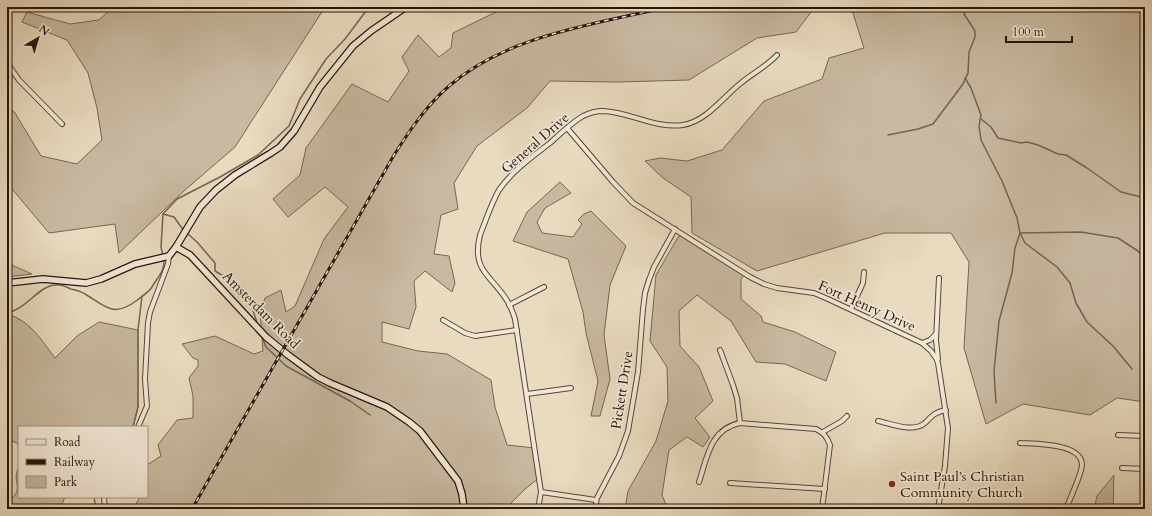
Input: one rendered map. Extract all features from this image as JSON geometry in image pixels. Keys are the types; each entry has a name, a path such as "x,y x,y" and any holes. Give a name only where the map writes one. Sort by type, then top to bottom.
{"street":[{"path":"7,283 43,279 86,283 101,279 135,264 167,257 176,247 200,207 216,190 235,175 272,153 287,139 317,92 354,46 371,31 406,7"},
{"name":"General Drive","path":"538,509 541,492 515,319 510,305 481,268 478,256 478,242 480,235 499,190 509,177 567,128 584,116 601,111 614,112 658,124 672,126 684,125 705,115 740,84 771,62 777,55"},
{"path":"7,63 19,80 62,124"},
{"name":"Fort Henry Drive","path":"567,128 624,194 643,210 750,277 764,284 777,288 814,293 922,343 934,354 938,363 948,428 948,441 938,509"},
{"name":"Pickett Drive","path":"596,500 619,456 628,431 638,372 645,293 654,267 675,229"},
{"name":"Amsterdam Road","path":"176,247 190,255 266,336 312,373 330,383 387,407 415,426 430,443 458,481 464,509"},
{"path":"138,426 146,406 145,379 149,317 168,264 167,257"},
{"path":"851,309 863,283 864,272"},
{"path":"938,278 936,333 938,363"},
{"path":"510,305 544,287"},
{"path":"443,320 460,331 475,336 517,330"},
{"path":"922,343 930,340 936,333"},
{"path":"720,350 737,398 740,423"},
{"path":"527,394 572,388"},
{"path":"878,421 909,428 917,427 925,423 935,413 946,410"},
{"path":"823,432 842,421 847,416"},
{"path":"699,482 714,439 731,425 740,423 816,429 823,432 830,445 822,509"},
{"path":"1118,435 1145,436"},
{"path":"1020,443 1068,449 1076,453 1082,465 1066,509"},
{"path":"1144,489 1145,451"},
{"path":"1122,468 1145,469"},
{"path":"730,483 825,489"},
{"path":"541,492 596,500 595,509"},
{"path":"104,498 105,509"}],"green space":[{"path":"113,7 325,7 235,147 185,190 119,253 115,224 49,233 7,183 7,105 15,113 41,156 77,164 102,140 97,108 88,73 67,40 22,22 27,12 70,24 99,20"},
{"path":"510,7 815,7 796,32 757,38 689,80 618,82 550,81 527,108 477,146 454,183 458,209 441,215 434,254 449,256 455,283 452,292 425,271 414,281 416,307 409,329 382,322 382,342 418,351 447,354 491,380 495,407 507,445 535,448 539,478 511,503 515,509 133,509 139,498 148,498 148,464 161,456 158,445 177,420 193,418 193,396 189,378 198,366 198,360 193,358 182,344 215,336 254,354 263,351 260,313 265,298 281,290 286,312 295,306 324,239 348,207 325,187 288,217 273,199 300,175 306,148 352,84 388,102 409,71 402,57 418,35 439,57 451,48 453,33 500,10"},
{"path":"851,7 1145,7 1145,402 1117,398 1090,415 1023,404 986,424 964,348 969,262 951,233 885,233 757,271 692,233 691,197 663,178 645,161 660,158 687,161 722,150 764,101 822,79 829,58 864,48"},
{"path":"560,182 571,193 545,208 537,222 542,233 573,237 582,224 578,220 584,214 591,211 626,246 610,285 604,335 610,379 600,416 591,416 598,381 586,333 583,312 568,259 513,241 527,212"},
{"path":"684,234 745,274 741,279 741,299 761,316 763,322 795,332 836,352 826,381 785,364 756,362 731,321 697,295 679,311 680,346 699,367 713,401 695,418 710,437 703,447 687,437 669,450 662,495 668,509 625,509 628,491 656,441 668,401 667,367 650,341 656,275 678,237"},
{"path":"7,263 32,274 7,277"},
{"path":"7,314 23,321 29,326 55,358 77,336 99,322 138,330 138,407 133,426 18,426 18,444 7,439"},
{"path":"18,470 18,498 65,498 60,509 7,509 7,502 16,493"},
{"path":"1114,475 1113,509 1094,509 1097,496"}],"waterway":[{"path":"163,256 161,247 163,214 177,199 258,155 289,126 300,99 326,59 345,39 369,7"},
{"path":"888,135 918,129 933,124 963,84 968,73 969,52 975,37 975,31 964,14 966,7"},
{"path":"965,78 971,88 981,115 979,126 981,140 1002,181 1017,218 1020,233 1025,243 1057,267 1070,283 1076,303 1087,322 1113,346 1132,369"},
{"path":"981,119 991,127 998,138 1021,143 1027,142 1058,154 1066,155 1121,192 1145,198"},
{"path":"163,214 174,217 184,231"},
{"path":"996,403 994,371 999,321 1012,273 1015,248 1020,233 1081,232 1118,238 1138,251 1145,259"},
{"path":"187,233 215,263 215,271 240,286 247,294 258,325"},
{"path":"7,313 21,307 44,289 50,286 58,285 82,292 109,308 121,309 147,293 162,271 164,260"},
{"path":"133,426 138,407 138,330 142,296"},
{"path":"262,337 266,347 286,366 350,401 370,415"},
{"path":"94,498 96,509"}],"railway":[{"path":"192,509 394,155 412,127 433,102 449,86 472,69 524,43 581,26 667,7"}],"place":[{"name":"Saint Paul’s Christian Community Church","path":"892,484"}]}
